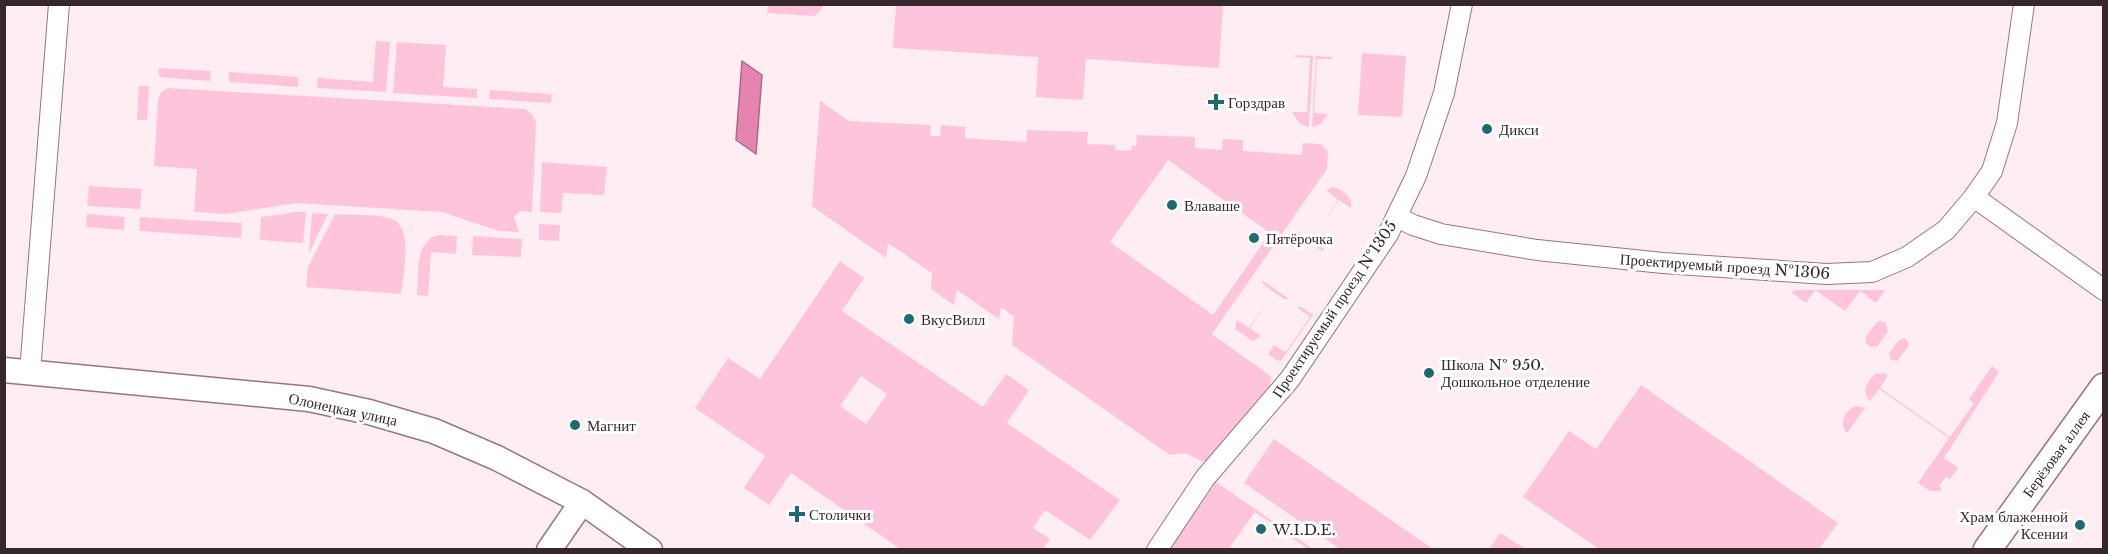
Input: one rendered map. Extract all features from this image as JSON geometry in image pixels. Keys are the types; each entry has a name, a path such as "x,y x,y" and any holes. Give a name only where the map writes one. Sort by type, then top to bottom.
{"main road":[{"name":"Берёзовая аллея","path":"1987,549 2103,387"}],"street":[{"path":"30,372 59,4"},
{"name":"Проектируемый проезд №1305","path":"1157,549 1205,478 1290,379 1388,234 1416,176 1444,93 1462,4"},
{"name":"Проектируемый проезд №1306","path":"1397,217 1441,234 1537,250 1663,263 1826,274 1872,272 1907,257 1946,230 1992,171 2007,123 2024,4"},
{"path":"1974,196 2103,290"},
{"name":"Олонецкая улица","path":"4,370 309,399 369,412 434,431 497,458 582,502 650,549"},
{"path":"549,549 582,502"}],"shaded area":[{"path":"768,5 823,5 815,16 767,13"},
{"path":"896,5 1223,5 1219,68 1086,59 1083,100 1036,97 1038,57 893,48"},
{"path":"376,41 390,42 386,92 317,88 318,78 373,82"},
{"path":"397,42 446,45 443,87 477,89 477,98 393,93"},
{"path":"1362,53 1406,56 1402,117 1358,115"},
{"path":"1295,55 1313,56 1309,127 1300,124 1292,112 1307,112 1310,58 1295,57"},
{"path":"1316,56 1332,57 1332,59 1317,59 1314,113 1328,114 1321,124 1312,127"},
{"path":"742,61 762,75 756,154 736,140"},
{"path":"159,68 211,71 210,81 159,77"},
{"path":"229,72 298,77 298,87 229,82"},
{"path":"139,86 149,86 147,120 137,120"},
{"path":"168,88 525,109 532,114 536,123 532,212 520,211 514,217 519,232 499,231 442,212 296,203 225,214 194,212 197,169 154,166 158,100 161,92"},
{"path":"490,90 552,94 551,103 489,99"},
{"path":"820,101 849,121 931,125 930,136 940,136 941,125 965,127 965,138 1026,142 1027,130 1088,132 1087,144 1115,145 1115,150 1131,151 1132,146 1136,146 1137,135 1195,137 1195,148 1222,150 1223,139 1243,140 1243,151 1302,155 1303,143 1321,144 1328,152 1327,169 1212,334 1271,377 1270,388 1207,461 1201,461 1185,453 1170,455 1012,345 1014,317 1001,307 999,319 957,290 954,305 931,289 932,273 888,243 886,258 812,206","holes":["1168,160 1270,233 1213,315 1110,242"]},
{"path":"542,162 607,167 604,195 563,193 561,213 540,212"},
{"path":"89,186 142,189 140,209 87,206"},
{"path":"1333,187 1349,197 1351,208 1339,200 1321,225 1338,200 1326,190"},
{"path":"306,212 303,243 260,240 261,217"},
{"path":"312,213 328,214 309,253"},
{"path":"87,214 125,217 124,230 86,227"},
{"path":"335,214 380,216 392,219 399,224 403,231 406,252 401,294 306,287 308,267"},
{"path":"140,217 242,223 241,238 139,231"},
{"path":"539,224 560,225 559,241 539,240"},
{"path":"1297,231 1311,240 1313,237 1311,241 1324,249 1322,251 1296,234"},
{"path":"437,235 457,236 456,254 431,252 428,296 417,295 421,253 424,245"},
{"path":"473,236 522,239 521,257 472,255"},
{"path":"840,261 864,278 842,311 983,407 1006,374 1029,390 1007,423 1120,500 1090,540 1045,510 1033,528 1050,539 1043,549 900,549 791,473 769,505 744,488 765,456 695,408 728,358 760,379","holes":["861,376 887,394 866,424 840,406"]},
{"path":"1263,281 1288,298 1286,300 1274,292 1262,283"},
{"path":"1794,290 1815,290 1806,303 1792,293"},
{"path":"1815,290 1885,290 1876,303 1860,291 1845,311"},
{"path":"1274,292 1250,328 1261,336 1253,341 1235,329 1237,320 1249,328"},
{"path":"1300,306 1313,315 1281,361 1276,360 1268,354 1274,345 1286,352 1310,317 1298,308"},
{"path":"1878,321 1885,322 1888,331 1878,346 1871,347 1866,343 1866,336"},
{"path":"1904,338 1908,341 1908,347 1897,361 1891,360 1889,353 1899,340"},
{"path":"1992,366 1999,372 1944,458 1958,468 1950,479 1946,477 1939,486 1942,488 1940,491 1930,491 1918,483 1949,438 1879,389 1870,401 1866,394 1868,383 1875,374 1888,375 1880,388 1950,437 1974,403 1969,399"},
{"path":"1641,385 1838,523 1819,549 1599,549 1523,497 1569,431 1596,449"},
{"path":"1856,406 1865,408 1847,433 1843,425 1844,418 1848,411"},
{"path":"1274,439 1433,549 1340,549 1244,483"},
{"path":"1216,482 1313,549 1308,549 1255,512 1230,547 1234,549 1170,549"},
{"path":"1500,533 1526,549 1489,549"}],"place":[{"name":"Горздрав","path":"1216,102"},
{"name":"Дикси","path":"1487,129"},
{"name":"Влаваше","path":"1172,205"},
{"name":"Пятёрочка","path":"1254,238"},
{"name":"ВкусВилл","path":"909,319"},
{"name":"Школа № 950. Дошкольное отделение","path":"1429,373"},
{"name":"Магнит","path":"575,425"},
{"name":"Столички","path":"797,514"},
{"name":"Храм блаженной Ксении","path":"2080,525"},
{"name":"W.I.D.E.","path":"1261,529"}]}
